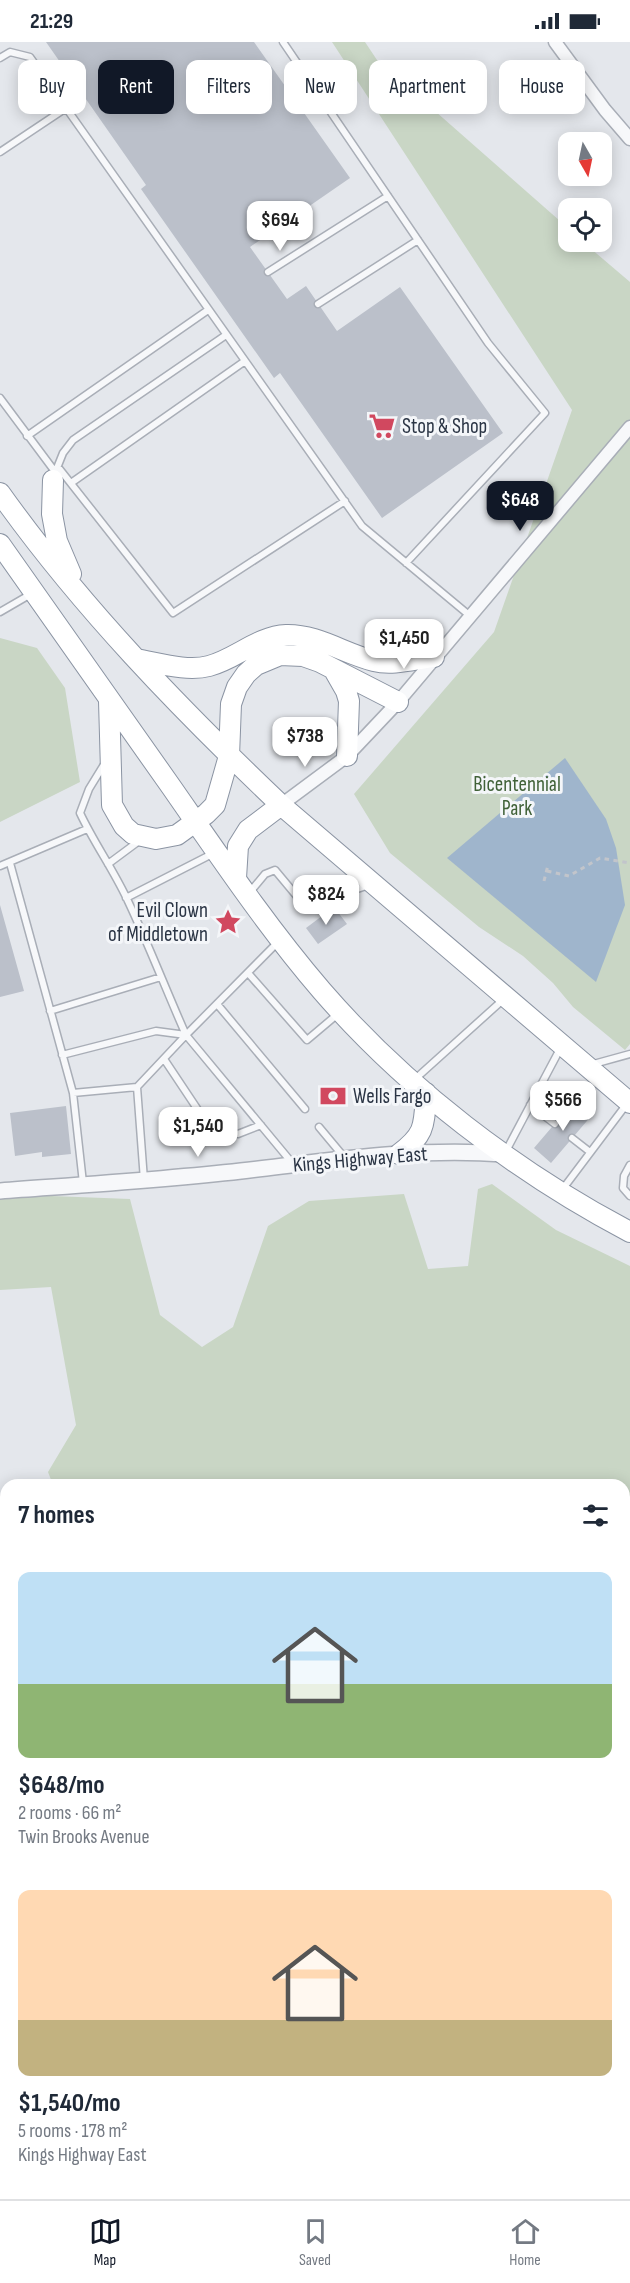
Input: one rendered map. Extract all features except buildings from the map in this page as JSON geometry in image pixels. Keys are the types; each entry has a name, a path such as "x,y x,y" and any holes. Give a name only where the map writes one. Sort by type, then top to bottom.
{"highway":[{"path":"59,476 51,514 57,541 79,593"},
{"path":"0,493 23,526 136,659 229,756 281,805 505,998 586,1066 630,1098"},
{"path":"5,554 248,895 322,991 419,1087 504,1155 605,1219 630,1232"},
{"path":"136,659 197,669 220,662 265,640 289,635 318,641 374,661 387,663 434,657"},
{"path":"109,701 112,805 124,826 133,834 156,839 177,835 215,805 229,756 231,704 237,687 256,664 267,659 292,654 320,662 398,702"},
{"path":"333,670 349,701 347,756"},
{"path":"236,878 238,846 248,830 281,805"},
{"path":"399,1154 411,1144 423,1128 419,1087"},
{"path":"605,1219 630,1240"}],"street":[{"path":"555,42 630,140"},
{"path":"281,805 347,756 398,702 469,615 630,427"},
{"name":"Kings Highway East","path":"0,1191 144,1180 399,1154 449,1151 504,1155"}],"lane":[{"path":"283,42 488,343 545,413 406,563"},
{"path":"0,58 10,52 30,57 32,60"},
{"path":"0,152 57,114"},
{"path":"70,114 362,526 469,615"},
{"path":"268,272 388,196"},
{"path":"318,304 418,240"},
{"path":"27,436 208,310"},
{"path":"59,476 63,453 73,440 226,335"},
{"path":"59,476 244,361"},
{"path":"0,398 59,476 173,613 345,501"},
{"path":"0,612 34,592"},
{"path":"110,754 89,789 80,813 87,829 126,898 186,1035 294,1165"},
{"path":"0,866 87,829"},
{"path":"108,864 143,837"},
{"path":"126,898 217,852"},
{"path":"10,863 73,1093 83,1185"},
{"path":"248,895 265,874 274,870 300,900 316,903 373,884"},
{"path":"73,1093 137,1087 281,940"},
{"path":"248,973 307,1040 341,1011"},
{"path":"50,1011 161,977"},
{"path":"419,1087 505,998"},
{"path":"217,1004 305,1109"},
{"path":"62,1055 156,1031 186,1035"},
{"path":"504,1155 562,1046"},
{"path":"586,1066 630,1054"},
{"path":"164,1059 212,1131 238,1134 261,1125"},
{"path":"137,1087 144,1180"},
{"path":"561,1191 630,1098"},
{"path":"530,1105 555,1124"},
{"path":"319,1127 346,1160"},
{"path":"572,1138 590,1152"},
{"path":"630,1166 624,1176 623,1188 630,1196"}],"path":[{"path":"547,871 569,876 600,858 630,863"},
{"path":"544,881 548,865"}],"green space":[{"name":"Bicentennial Park","path":"332,42 365,42 377,60 369,60 369,99 357,80 357,60 344,60"},
{"name":"Bicentennial Park","path":"379,114 438,114 558,219 558,252 595,252 630,282 630,1044 625,1050 573,1007 553,983 523,956 479,927 390,853 354,794 494,632 572,410"},
{"path":"0,638 37,648 65,688 80,782 0,822"},
{"path":"492,1184 556,1230 630,1266 630,1479 51,1479 48,1472 76,1425 51,1287 0,1290 0,1194 130,1199 160,1315 202,1347 233,1327 268,1226 309,1201 404,1194 428,1269 468,1266 478,1189"}],"water":[{"path":"565,758 606,819 616,848 625,905 596,982 447,858"}],"place":[{"name":"Stop & Shop","path":"382,426"},
{"name":"Evil Clown of Middletown","path":"228,922"},
{"name":"Wells Fargo","path":"333,1096"}]}
